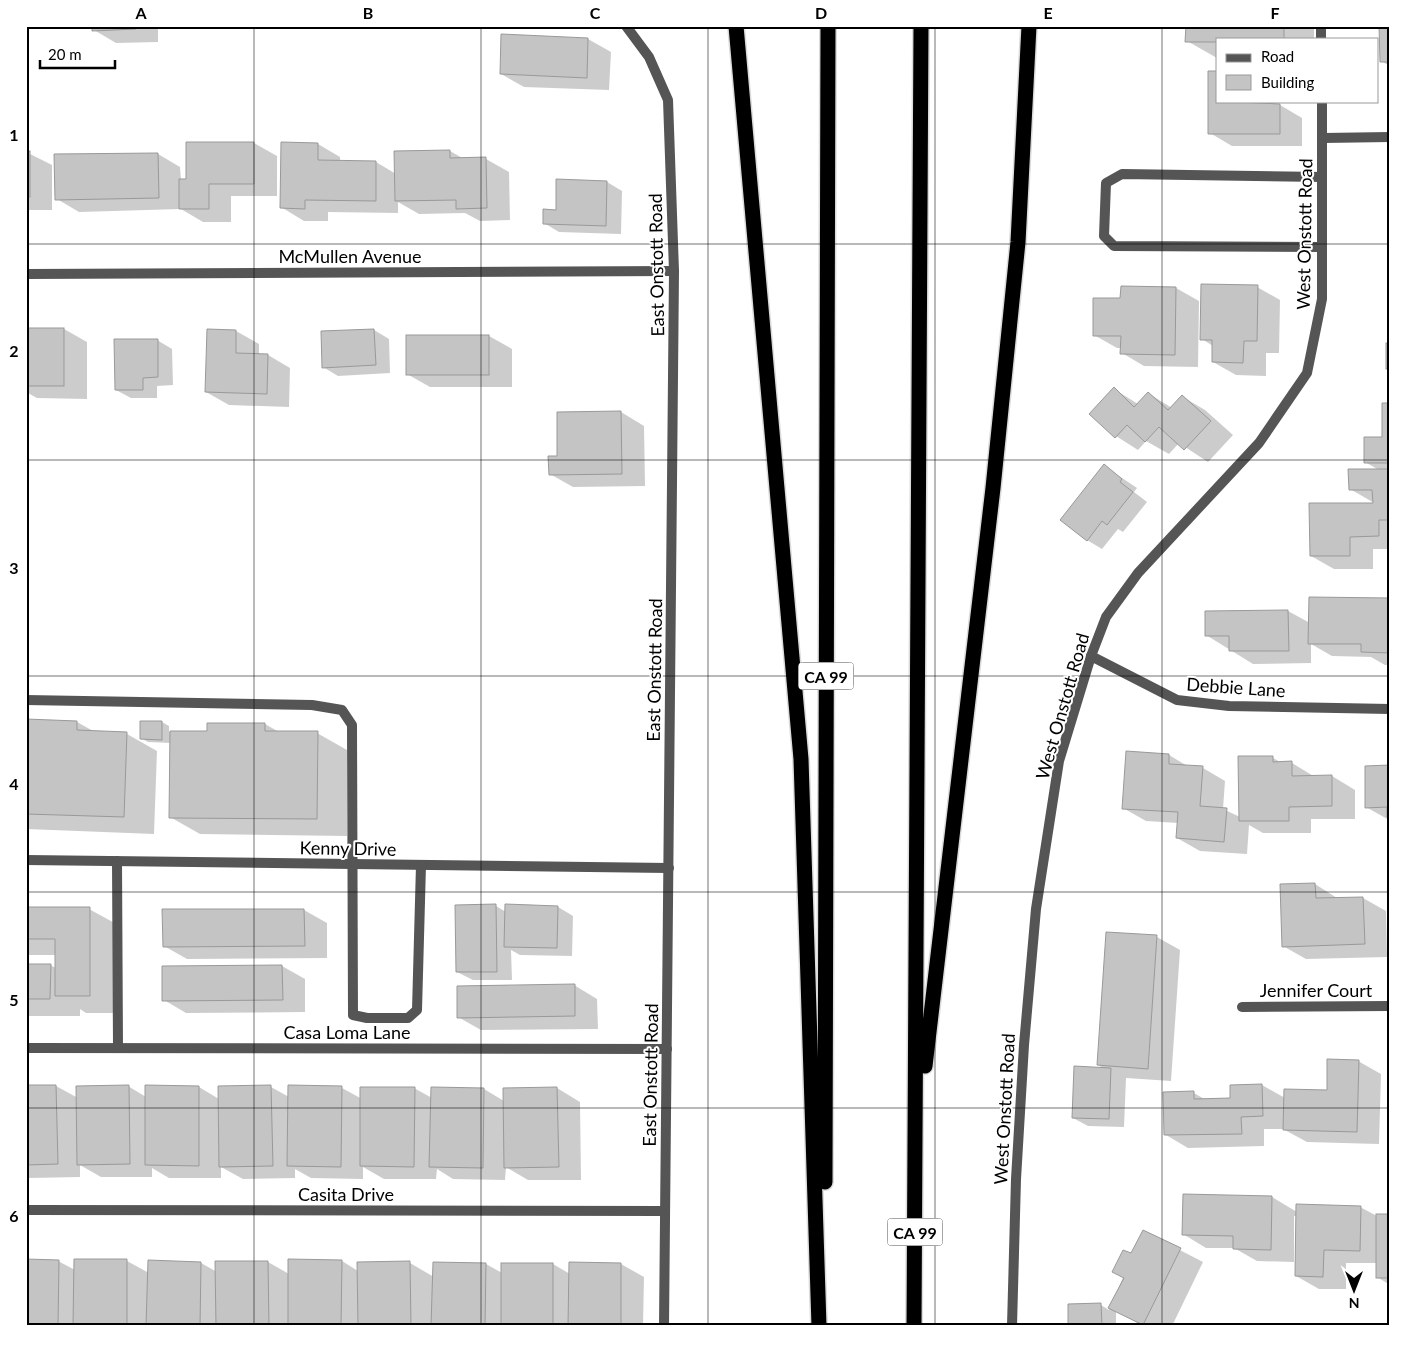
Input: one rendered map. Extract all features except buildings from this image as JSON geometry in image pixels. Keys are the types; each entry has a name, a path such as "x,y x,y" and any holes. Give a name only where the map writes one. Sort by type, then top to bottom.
{"highway":[{"path":"736,26 801,759 820,1326"},
{"name":"CA 99","path":"824,1326 828,26"},
{"name":"CA 99","path":"914,1326 917,1139 921,26"},
{"path":"917,1139 993,488 1018,242 1029,26"}],"street":[{"name":"East Onstott Road","path":"626,26 649,57 668,100 674,271 664,1326"},
{"name":"West Onstott Road","path":"1012,1326 1016,1179 1024,1045 1036,909 1059,762 1091,656 1106,617 1138,573 1259,442 1307,373 1322,299 1322,102"},
{"path":"1323,138 1390,137"},
{"path":"1322,177 1122,174 1106,183 1104,236 1114,246 1322,246"},
{"name":"McMullen Avenue","path":"26,274 674,271"},
{"name":"Debbie Lane","path":"1091,656 1177,700 1229,706 1390,709"},
{"path":"26,700 312,705 342,710 352,725 354,864 353,1015 408,1018 417,1010 421,865"},
{"name":"Kenny Drive","path":"26,860 669,868"},
{"path":"117,861 118,1048"},
{"name":"Jennifer Court","path":"1242,1007 1390,1006"},
{"name":"Casa Loma Lane","path":"26,1048 667,1049"},
{"name":"Casita Drive","path":"26,1210 665,1211"}]}
